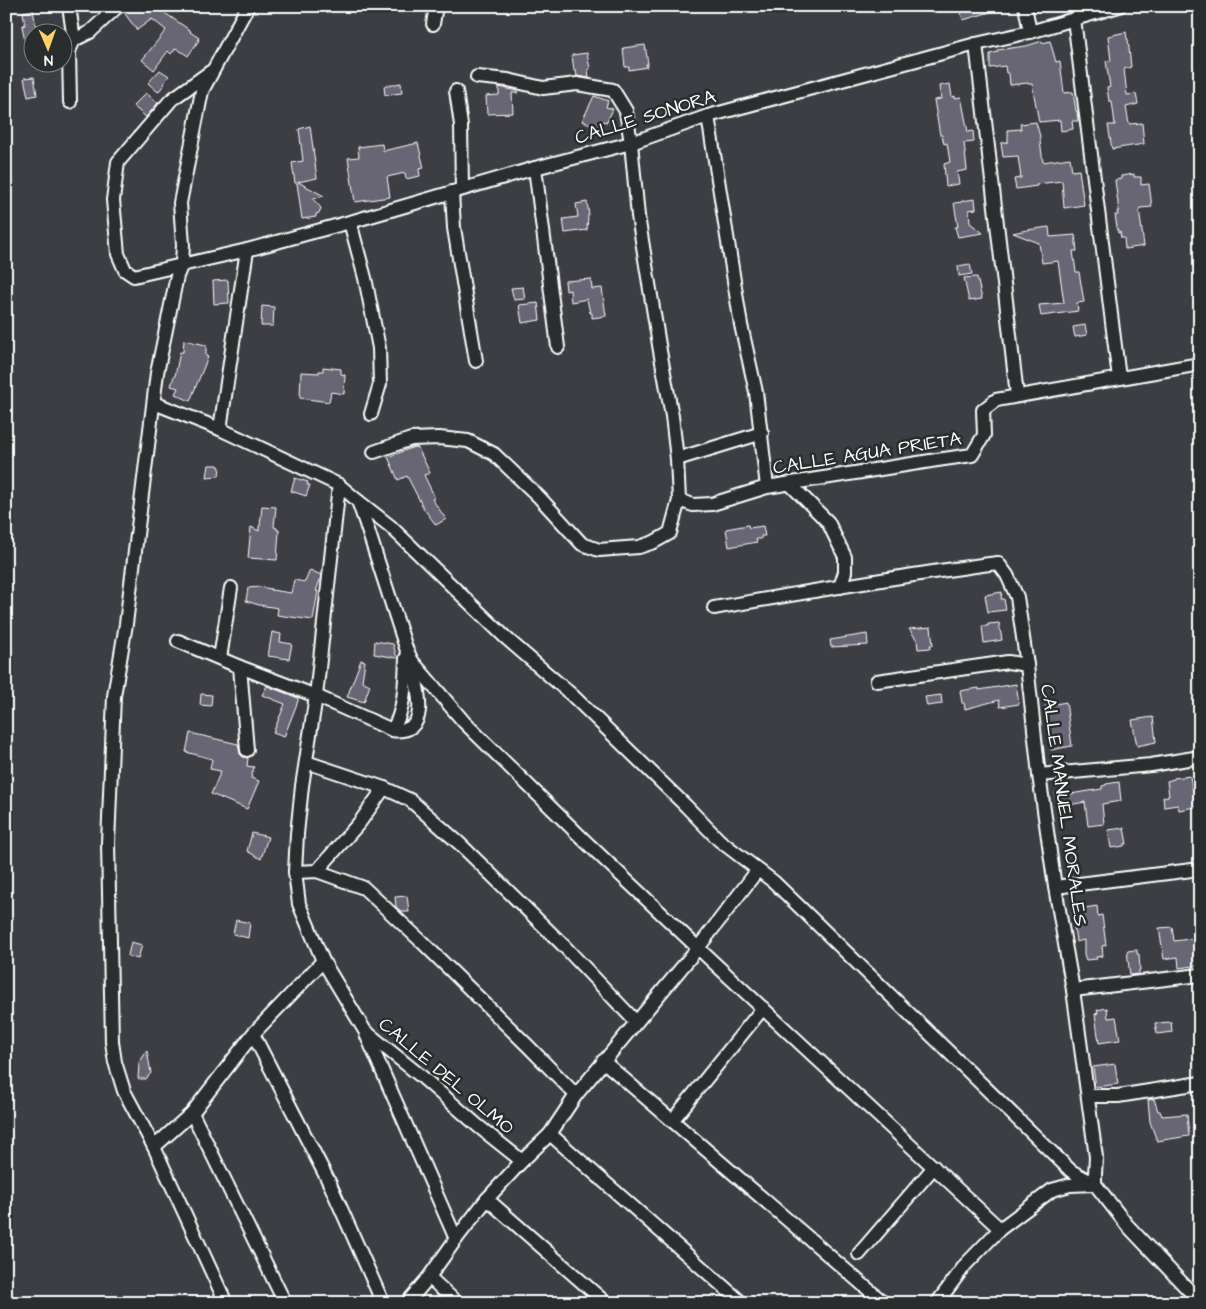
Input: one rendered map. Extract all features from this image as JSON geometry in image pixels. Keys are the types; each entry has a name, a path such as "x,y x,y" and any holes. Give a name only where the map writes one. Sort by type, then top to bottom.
{"street":[{"path":"70,6 74,40 70,51 70,102"},
{"path":"74,40 90,32 118,6"},
{"path":"434,24 436,6"},
{"path":"1025,6 1030,32"},
{"name":"CALLE SONORA","path":"213,70 171,100 118,162 113,200 118,254 125,270 134,276 247,250 350,222 457,190 630,143 708,116 976,44 1030,32 1119,6"},
{"path":"226,1303 154,1148 124,1091 115,1062 112,1042 108,843 114,696 126,624 157,373 177,276 182,264 183,245 180,203 202,91 249,7"},
{"path":"1074,19 1119,378"},
{"path":"976,44 1017,395"},
{"path":"374,452 411,439 439,438 468,442 494,454 539,497 582,544 600,550 639,547 654,542 670,533 679,500 678,459 638,216 626,111 613,90 577,84 544,88 508,80 477,77"},
{"path":"456,91 461,125 454,228 476,361"},
{"path":"708,116 741,324 752,372 762,433 767,487"},
{"path":"535,168 558,348"},
{"path":"350,222 365,278 379,348 380,384 371,414"},
{"path":"220,429 247,250"},
{"name":"CALLE AGUA PRIETA","path":"679,500 693,505 712,504 767,487 972,455 984,435 984,410 996,400 1200,364"},
{"path":"154,403 220,429 339,485 390,526 506,638 573,696 719,840 757,871 774,882 1071,1171 1095,1184 1127,1225 1200,1302"},
{"path":"678,459 762,433"},
{"path":"790,484 828,522 845,557 845,572 840,587"},
{"name":"CALLE DEL OLMO","path":"339,485 316,696 297,834 295,872 299,904 323,961 365,1031 422,1076 478,1126 522,1161"},
{"path":"178,640 240,667 316,696 392,730 402,732 413,725 420,712 420,702 412,661 406,648 358,501"},
{"name":"CALLE MANUEL MORALES","path":"714,608 998,563 1008,575 1017,597 1027,665 1039,775 1073,990 1096,1157 1095,1184"},
{"path":"220,658 231,588"},
{"path":"392,730 397,723 405,681 406,648"},
{"path":"412,661 464,722 585,841 1000,1229"},
{"path":"877,681 1008,662 1027,665"},
{"path":"240,667 247,750"},
{"path":"1039,775 1151,765 1200,757"},
{"path":"306,762 384,788 410,800 460,844 563,945 636,1022"},
{"path":"317,871 360,822 384,788"},
{"path":"1056,887 1200,869"},
{"path":"295,872 317,871 364,888 421,941 576,1095"},
{"path":"407,1303 429,1277 487,1199 550,1134 576,1095 698,948 757,871"},
{"path":"154,1148 192,1113 253,1034 323,961"},
{"path":"1073,990 1200,975"},
{"path":"672,1121 763,1008"},
{"path":"365,1031 456,1239"},
{"path":"253,1034 330,1184 383,1303"},
{"path":"604,1061 884,1303"},
{"path":"1088,1096 1118,1096 1200,1083"},
{"path":"192,1113 285,1303"},
{"path":"550,1134 742,1303"},
{"path":"859,1254 934,1167"},
{"path":"937,1303 966,1264 1000,1229 1052,1190 1095,1184"},
{"path":"487,1199 606,1303"},
{"path":"429,1277 457,1303"}],"building":[{"path":"132,6 155,6 161,12 191,31 199,40 188,56 176,48 171,54 168,51 154,70 142,60 166,30 152,19 137,30 125,14"},
{"path":"959,6 1001,6 1001,9 963,20"},
{"path":"33,10 35,22 25,22 23,12"},
{"path":"1126,32 1131,67 1124,69 1127,95 1136,94 1138,104 1126,107 1129,124 1142,123 1144,144 1112,149 1108,125 1115,125 1112,101 1109,101 1107,88 1110,87 1106,61 1111,61 1108,36"},
{"path":"1042,41 1043,43 1050,41 1056,62 1060,61 1064,93 1073,92 1078,121 1072,121 1073,129 1061,131 1060,120 1039,122 1032,84 1010,85 1009,73 1006,73 1005,66 990,68 990,54 998,52 997,50 1026,46"},
{"path":"645,45 647,67 629,70 629,67 625,67 623,48"},
{"path":"587,53 590,69 588,69 589,78 577,76 576,71 574,71 572,55"},
{"path":"160,70 169,76 158,92 148,83"},
{"path":"34,77 37,95 28,97 24,78"},
{"path":"401,83 402,93 385,95 384,86"},
{"path":"950,84 952,97 961,97 968,132 973,131 974,142 964,143 967,170 957,172 959,184 946,186 944,164 950,162 947,143 944,144 942,135 940,135 934,100 941,99 939,86"},
{"path":"499,87 518,91 518,93 512,93 513,113 487,114 486,96 499,95"},
{"path":"146,93 158,103 146,117 133,106"},
{"path":"594,96 608,101 606,107 613,109 607,122 601,121 599,127 582,121"},
{"path":"1036,122 1041,140 1043,162 1070,158 1072,171 1079,170 1084,205 1064,208 1062,181 1016,189 1014,179 1021,178 1018,156 1003,157 1001,143 1008,142 1008,130 1021,129 1020,124"},
{"path":"310,126 317,178 298,182 324,196 313,199 321,208 316,217 302,219 292,163 303,161 299,129"},
{"path":"418,143 424,168 419,169 420,176 406,179 405,173 387,177 390,197 355,202 348,158 359,157 358,147 382,144 383,151"},
{"path":"1134,174 1134,177 1141,177 1141,185 1149,184 1152,207 1139,209 1144,246 1125,249 1124,238 1121,238 1120,232 1118,233 1115,215 1118,215 1117,211 1119,211 1115,180 1121,179 1121,176"},
{"path":"975,199 976,209 969,210 970,223 983,233 958,237 955,227 958,227 954,203"},
{"path":"587,202 589,215 587,230 565,233 563,219 578,217 576,204"},
{"path":"1049,227 1050,237 1075,235 1077,251 1073,251 1084,302 1077,303 1078,311 1041,316 1039,305 1064,303 1058,261 1042,263 1039,243 1013,233"},
{"path":"970,264 972,274 959,276 958,266"},
{"path":"977,277 982,299 969,301 964,278"},
{"path":"591,279 592,289 602,288 606,316 592,318 587,299 571,302 570,290 566,291 565,281"},
{"path":"228,280 229,303 214,304 213,281"},
{"path":"523,287 525,299 514,300 511,288"},
{"path":"538,303 540,320 522,323 519,305"},
{"path":"262,306 274,307 273,326 261,326"},
{"path":"1085,325 1087,335 1075,337 1073,327"},
{"path":"184,340 206,345 206,356 208,357 190,401 175,394 178,388 171,386 180,352 183,352"},
{"path":"323,367 341,369 341,374 345,375 344,394 331,392 329,402 300,398 301,372 319,373 319,371 323,371"},
{"path":"414,447 418,448 430,473 424,475 435,498 432,499 446,519 436,525 424,509 407,476 398,480 388,457"},
{"path":"209,465 218,465 220,467 219,476 207,477"},
{"path":"295,478 308,482 307,485 310,485 306,496 291,491"},
{"path":"262,506 276,507 274,527 279,530 277,560 248,558 251,527 259,531"},
{"path":"748,525 749,528 763,526 765,536 761,536 761,539 756,539 757,542 729,547 726,529"},
{"path":"310,570 321,575 316,591 318,591 313,620 277,615 278,608 246,601 248,588 260,587 291,593 294,580 305,582"},
{"path":"1002,592 1001,599 1004,599 1006,610 988,612 985,595"},
{"path":"999,623 1002,640 984,643 982,626"},
{"path":"931,627 933,645 930,645 931,648 918,649 917,640 909,629"},
{"path":"272,632 281,634 280,642 292,644 289,659 268,656"},
{"path":"867,634 868,645 831,647 830,640"},
{"path":"375,641 393,644 397,658 374,654"},
{"path":"361,660 365,661 362,681 370,685 364,702 347,697"},
{"path":"1016,684 1019,704 1000,707 999,700 965,709 964,703 962,703 960,691"},
{"path":"267,686 298,698 284,737 273,733 285,704 262,695"},
{"path":"201,694 212,695 211,706 200,705"},
{"path":"941,695 942,704 927,706 925,697"},
{"path":"1066,702 1072,746 1051,750 1045,706"},
{"path":"1153,717 1156,742 1137,746 1132,720"},
{"path":"190,733 238,744 240,754 248,758 247,766 254,767 251,778 259,781 247,809 211,794 221,771 210,769 212,759 186,752"},
{"path":"1190,776 1192,788 1200,786 1200,806 1179,810 1178,805 1164,807 1163,797 1169,796 1167,781"},
{"path":"1119,782 1121,801 1102,804 1104,824 1088,826 1085,802 1058,807 1055,793 1069,790 1070,794 1102,789 1102,786 1106,784"},
{"path":"1124,828 1127,844 1111,848 1108,830"},
{"path":"252,833 268,837 261,859 247,851"},
{"path":"407,896 409,912 402,912 396,907 395,897"},
{"path":"1097,906 1098,916 1102,915 1106,945 1102,946 1103,956 1096,957 1097,959 1086,960 1084,940 1076,942 1072,910"},
{"path":"236,920 250,923 248,938 233,934"},
{"path":"1172,927 1174,941 1198,938 1200,965 1179,968 1178,957 1164,959 1159,928"},
{"path":"131,942 142,945 138,959 128,956"},
{"path":"1137,950 1137,954 1139,954 1139,974 1130,975 1127,951"},
{"path":"1107,1008 1108,1018 1116,1017 1120,1040 1099,1043 1095,1014 1098,1013 1097,1010"},
{"path":"1171,1022 1172,1032 1157,1034 1155,1023"},
{"path":"147,1051 151,1073 146,1079 138,1079 139,1063"},
{"path":"1115,1064 1118,1084 1096,1087 1093,1067"},
{"path":"1154,1099 1162,1116 1187,1114 1189,1136 1157,1141 1150,1122 1148,1100"}]}
